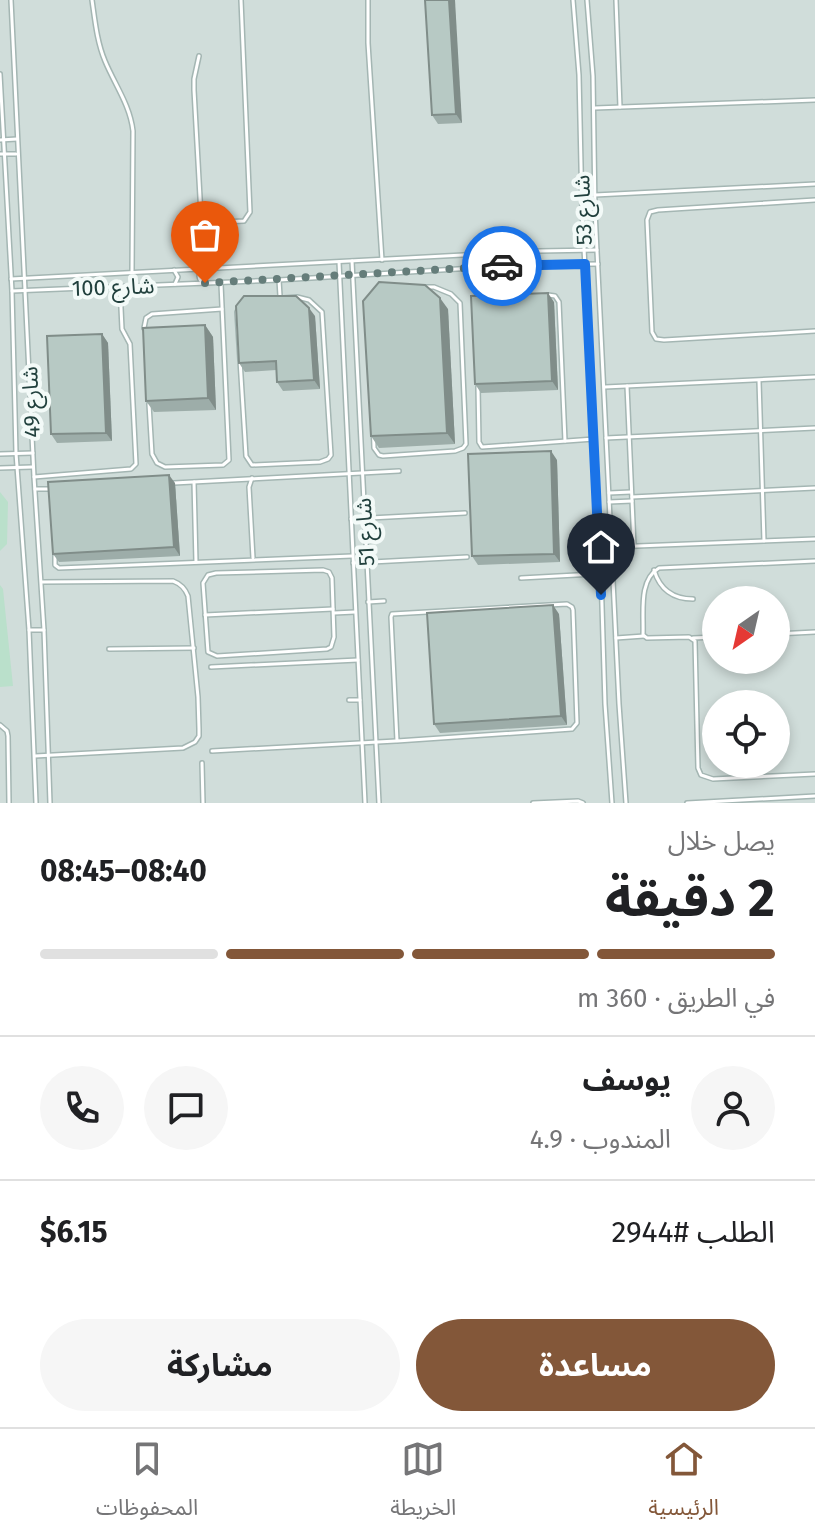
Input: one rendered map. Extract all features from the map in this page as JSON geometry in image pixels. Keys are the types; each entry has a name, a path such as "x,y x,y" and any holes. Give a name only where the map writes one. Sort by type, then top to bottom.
{"lane":[{"name":"شارع 49","path":"11,0 34,477 42,582 50,803"},
{"path":"92,0 101,50 131,118 133,131 132,272"},
{"path":"201,223 241,222 249,215 241,0"},
{"path":"368,0 382,260"},
{"name":"شارع 53","path":"573,0 612,803"},
{"name":"شارع 53","path":"587,0 626,803"},
{"path":"616,0 620,107"},
{"path":"199,56 194,90 204,269 199,276 200,281 205,283"},
{"name":"شارع 49","path":"0,74 2,154 12,291 16,453 29,630 36,803"},
{"path":"593,108 815,100"},
{"path":"2,140 17,139"},
{"path":"2,154 17,154"},
{"path":"595,195 815,184"},
{"path":"815,200 658,210 650,212 647,220 652,332 656,339 815,331"},
{"name":"شارع 100","path":"11,279 597,250"},
{"name":"شارع 51","path":"352,261 379,803"},
{"name":"شارع 51","path":"339,262 365,803"},
{"name":"شارع 100","path":"12,291 340,277 524,265 598,264"},
{"path":"524,265 525,296"},
{"path":"174,270 178,277 175,284"},
{"path":"279,280 280,298"},
{"path":"148,397 152,454 161,466 223,465 229,460 221,282"},
{"path":"34,477 131,469 136,464 130,344 122,329 120,287"},
{"path":"440,288 460,303 466,444 455,451 383,456 374,448 370,305 377,295 387,289 440,288"},
{"path":"538,296 553,295 558,299 565,441"},
{"path":"280,298 303,298 315,303 322,312 331,455 325,461 257,465 248,461 246,456 237,312 246,301 280,298"},
{"path":"145,339 144,321 152,314 222,309"},
{"path":"605,387 815,377"},
{"path":"759,380 764,541"},
{"path":"478,381 479,442 482,447 594,439"},
{"path":"627,386 634,546"},
{"path":"606,438 815,428"},
{"path":"0,454 33,453"},
{"path":"0,468 34,467"},
{"path":"162,484 399,471"},
{"path":"252,478 249,487 251,554 255,559"},
{"path":"194,482 196,562"},
{"path":"35,489 52,488"},
{"path":"609,502 632,497 815,488"},
{"path":"609,493 632,497"},
{"path":"351,519 465,513"},
{"path":"612,547 815,539"},
{"path":"55,547 55,565 59,568 352,556"},
{"path":"353,563 467,557"},
{"path":"644,636 646,583 654,570 815,561"},
{"path":"654,570 658,582 670,594 693,599"},
{"path":"326,571 332,578 333,611 334,641 327,649 217,656 207,649 203,583 212,573 326,571"},
{"path":"521,578 613,573"},
{"path":"35,756 183,748 199,736 188,596 180,584 165,580 42,582"},
{"path":"368,602 384,601"},
{"path":"212,751 362,744 572,729 577,723 572,607 567,604 392,614 397,741"},
{"path":"205,615 355,612"},
{"path":"29,630 44,630"},
{"path":"790,633 815,632"},
{"path":"616,638 702,638"},
{"path":"693,638 696,645 698,768 701,775 713,779 815,774"},
{"path":"109,649 194,648"},
{"path":"211,667 358,660"},
{"path":"349,700 360,700"},
{"path":"0,725 8,736 9,803"},
{"path":"202,763 203,803"},
{"path":"687,803 815,796"},
{"path":"533,803 583,803"}],"shaded area":[{"path":"0,0 815,0 815,803 0,803"}],"green space":[{"path":"0,492 8,502 7,544 0,551"},
{"path":"0,585 3,589 13,686 0,687"}],"building":[{"path":"425,0 449,0 456,114 432,115"},
{"path":"379,282 425,285 440,298 447,433 371,436 363,301"},
{"path":"548,293 552,381 475,384 471,296"},
{"path":"244,296 296,296 309,308 314,380 277,382 276,361 239,363 236,306"},
{"path":"205,325 208,398 146,401 143,328"},
{"path":"102,334 106,433 51,434 47,336"},
{"path":"551,451 554,554 472,556 468,454"},
{"path":"169,475 174,547 53,554 48,482"},
{"path":"553,605 561,716 434,724 427,613"}],"way so far":[{"path":"205,283 502,266"}],"route":[{"path":"502,266 585,264 601,595"}]}
